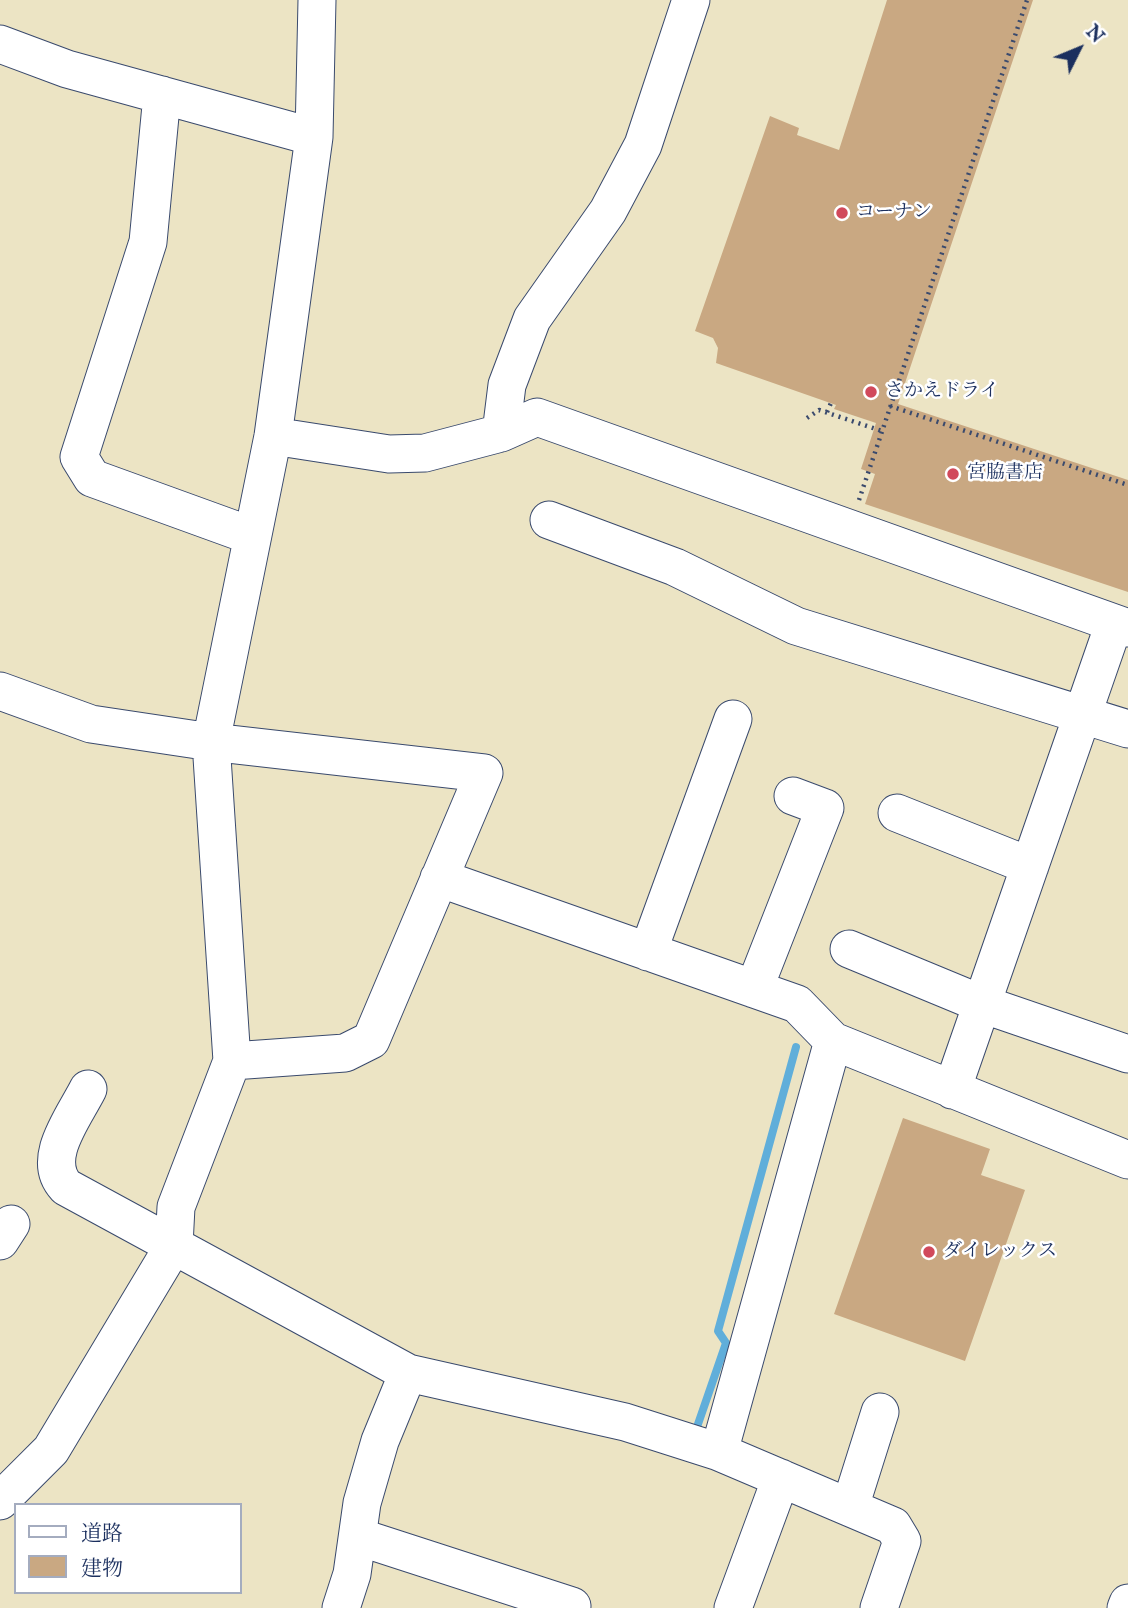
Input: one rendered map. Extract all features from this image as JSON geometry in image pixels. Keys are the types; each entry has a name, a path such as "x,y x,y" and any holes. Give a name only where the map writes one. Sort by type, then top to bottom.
{"street":[{"path":"0,1501 51,1450 174,1245 176,1207 232,1061 211,742 273,436 314,137 317,0"},
{"path":"501,433 507,385 532,319 608,211 643,145 691,0"},
{"path":"0,44 67,69 314,137"},
{"path":"162,95 148,242 79,457 92,478 252,536"},
{"path":"273,436 389,454 425,453 501,433 537,417 1121,626 1082,714 952,1090"},
{"path":"549,520 675,567 796,626 1128,729"},
{"path":"0,691 92,724 211,742 484,773 371,1040 345,1053 232,1061"},
{"path":"648,952 733,719"},
{"path":"754,989 825,808 793,796"},
{"path":"897,813 937,846 1030,866"},
{"path":"439,878 797,1004 833,1041 1128,1160"},
{"path":"849,949 982,1004 1128,1054"},
{"path":"719,1452 833,1041"},
{"path":"88,1089 54,1163 57,1178 66,1187 408,1373 625,1422 719,1452 777,1487 850,1507 893,1526 902,1541 879,1608"},
{"path":"341,1608 359,1537 362,1503 376,1454 408,1373"},
{"path":"850,1507 880,1412"},
{"path":"733,1608 777,1487"},
{"path":"359,1537 572,1606"},
{"path":"1126,1608 1128,1603"}],"path":[{"path":"849,528 1027,0"},
{"path":"827,412 831,403"},
{"path":"890,406 1128,485"},
{"path":"807,418 819,410 882,431"}],"building":[{"name":"コーナン","path":"887,0 1033,0 898,404 1128,480 1128,592 865,504 875,474 861,469 876,423 834,409 836,405 716,363 718,348 713,338 695,331 770,116 799,128 797,135 839,150"},
{"name":"ダイレックス","path":"903,1118 990,1149 981,1175 1025,1190 965,1361 834,1314"}],"waterway":[{"path":"697,1427 726,1343 718,1331 796,1047"}],"place":[{"name":"コーナン","path":"842,213"},
{"name":"さかえドライ","path":"871,392"},
{"name":"宮脇書店","path":"953,474"},
{"name":"ダイレックス","path":"929,1252"}]}
